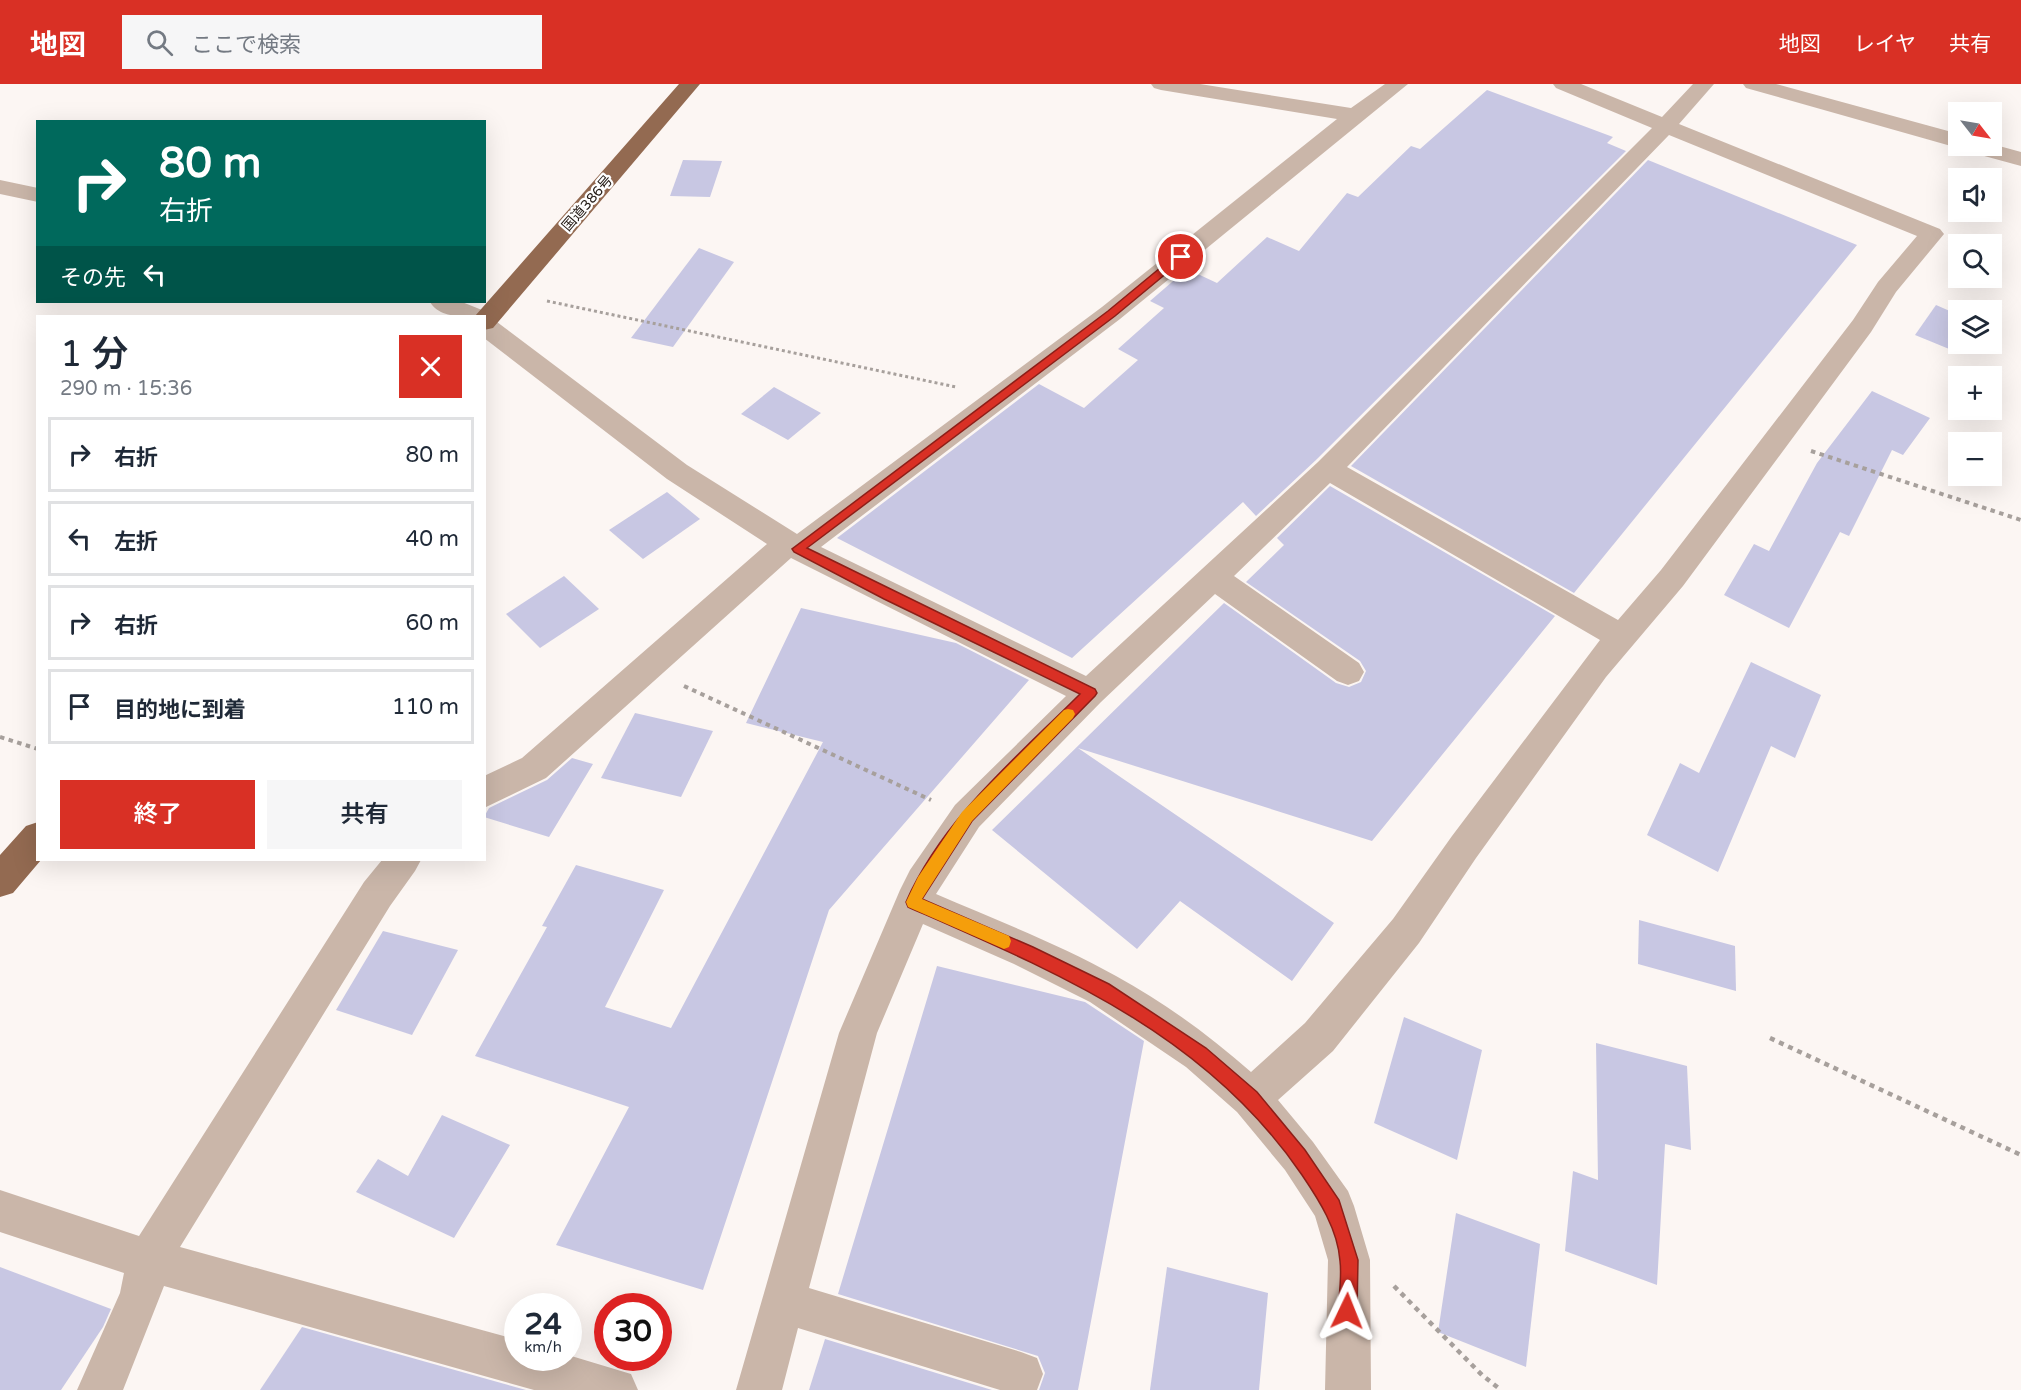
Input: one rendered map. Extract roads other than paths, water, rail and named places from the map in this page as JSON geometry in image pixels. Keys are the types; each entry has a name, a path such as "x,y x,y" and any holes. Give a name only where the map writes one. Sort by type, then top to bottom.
{"highway":[{"name":"国道386号","path":"486,321 690,84"},
{"path":"0,881 36,839"}],"street":[{"path":"1161,84 1355,115"},
{"path":"486,792 534,768 645,669 793,546 1001,396 1111,313 1355,115 1398,84"},
{"path":"1251,1098 1319,1036 1406,932 1491,809 1595,668 1671,578 1862,326 1887,287 1932,234 1563,84"},
{"path":"759,1390 858,1033 923,882 967,816 1090,693 1328,468 1629,166 1663,125 1704,84"},
{"path":"1752,84 1948,138"},
{"path":"2002,154 2021,159"},
{"path":"0,187 36,195"},
{"path":"444,303 471,315"},
{"path":"486,325 677,472 793,546 1090,693"},
{"path":"1328,468 1621,637"},
{"path":"1213,577 1348,672"},
{"path":"100,1390 141,1295 148,1260 377,894 402,861"},
{"path":"913,902 1027,952 1103,989 1200,1053 1251,1098 1299,1156 1333,1206 1349,1260 1348,1390"},
{"path":"0,1211 148,1260 615,1390"},
{"path":"783,1302 1021,1374"}]}
